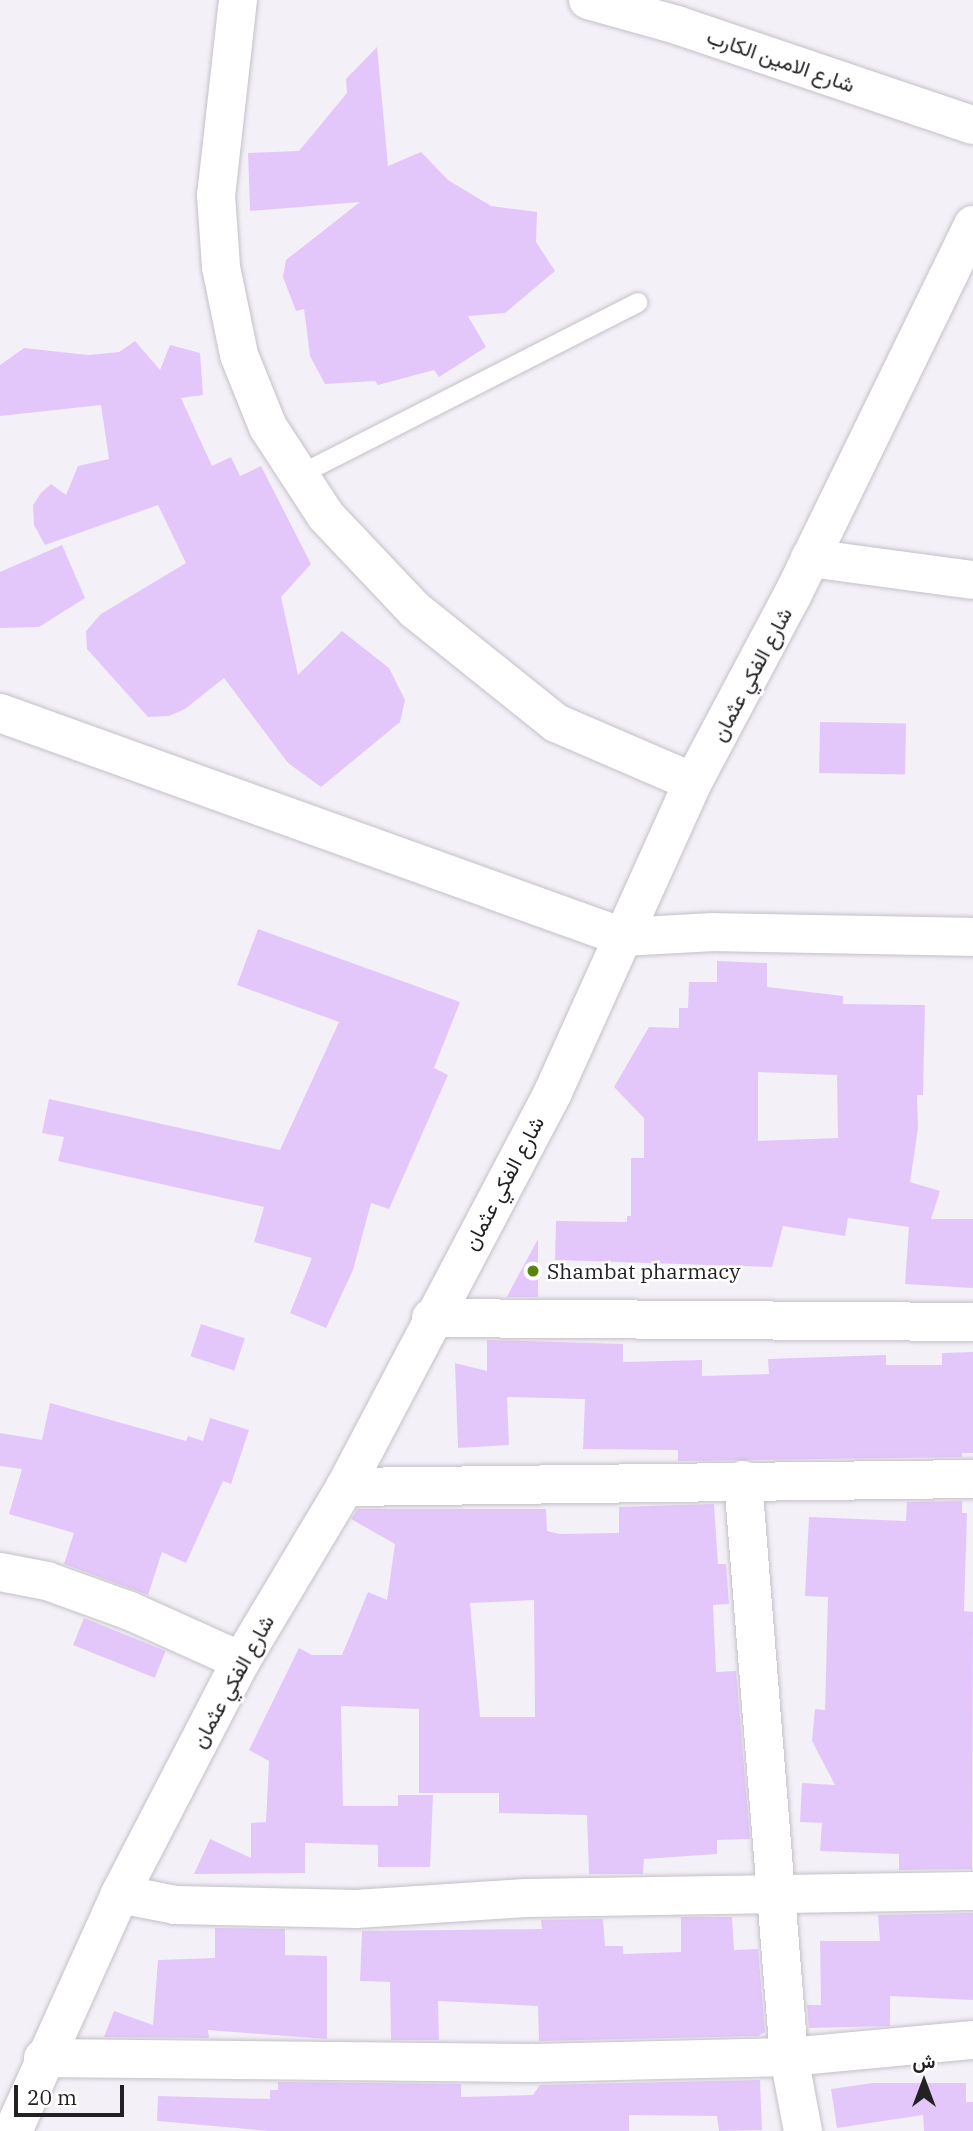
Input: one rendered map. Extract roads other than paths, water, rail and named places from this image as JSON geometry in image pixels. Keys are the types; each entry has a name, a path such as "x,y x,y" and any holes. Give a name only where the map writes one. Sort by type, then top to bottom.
{"street":[{"path":"238,0 216,195 220,267 239,355 268,428 326,516 370,566 415,610 556,723 693,782"},
{"name":"شارع الامين الكارب","path":"588,0 677,25 973,125"},
{"name":"شارع الفكي عثمان","path":"13,2131 43,2058 120,1894 241,1661 345,1487 431,1318 553,1092 693,782 810,558 973,225"},
{"path":"810,558 973,580"},
{"path":"0,713 623,937 714,932 973,937"},
{"path":"431,1318 973,1322"},
{"path":"345,1487 973,1479"},
{"path":"743,1480 779,1893 789,2057 803,2131"},
{"path":"0,1572 47,1581 130,1611 241,1661"},
{"path":"120,1894 175,1905 356,1909 526,1898 973,1891"},
{"path":"43,2058 529,2063 789,2057 973,2040"}],"lane":[{"path":"298,475 638,302"}],"place":[{"name":"Shambat pharmacy","path":"533,1271"}]}
